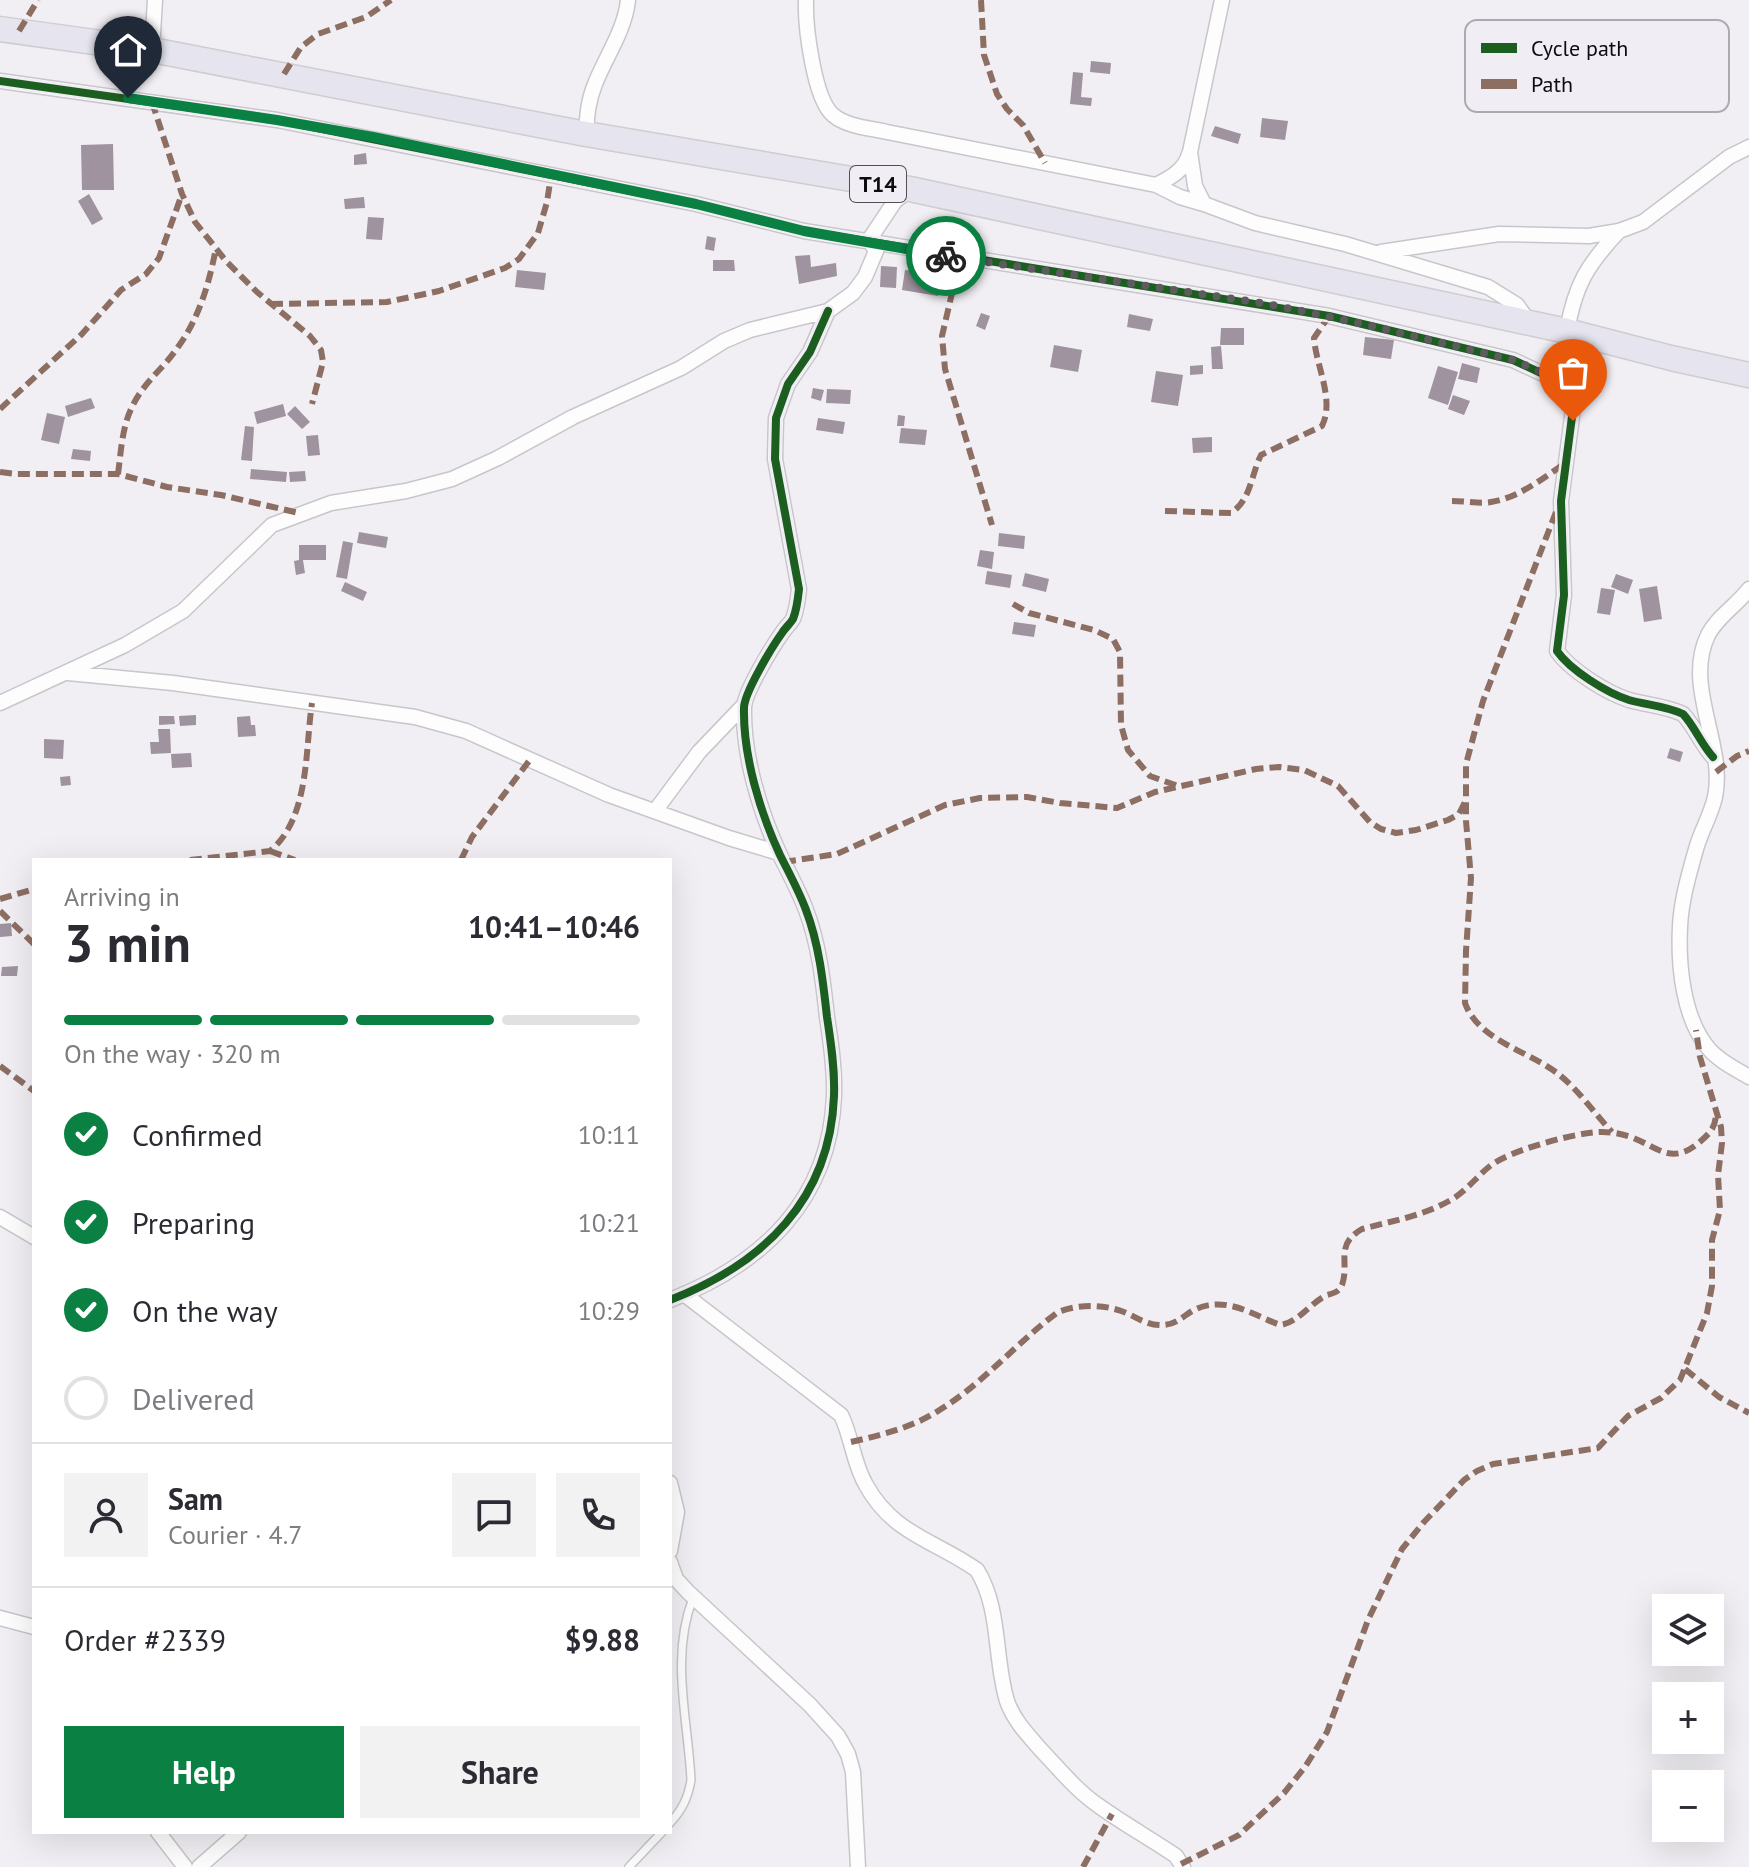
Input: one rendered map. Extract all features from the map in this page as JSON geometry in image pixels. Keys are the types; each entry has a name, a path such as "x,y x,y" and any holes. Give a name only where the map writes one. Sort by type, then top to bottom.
{"highway":[{"name":"T14","path":"0,29 152,50 586,134 910,189 1567,331 1749,375"}],"street":[{"path":"152,50 155,0"},
{"path":"586,134 587,110 594,86 622,26 628,0"},
{"path":"806,0 820,97 835,117 849,124 1156,185 1180,197 1282,230 1377,253 1488,287 1517,305 1530,323"},
{"path":"1156,185 1187,163 1222,0"},
{"path":"0,81 291,122 696,204 804,231 1268,304 1513,360 1554,379 1571,396 1573,409 1561,501 1564,595 1556,639 1557,651 1576,670 1614,693 1683,714 1700,744 1713,757"},
{"path":"1377,253 1499,234 1589,236 1619,231 1643,222 1729,157 1749,147"},
{"path":"1190,152 1195,186 1204,204"},
{"path":"869,240 895,201 910,189"},
{"path":"1567,331 1572,299 1580,282 1619,231"},
{"path":"0,703 125,645 183,611 272,525 331,503 406,491 452,479 573,417 681,368 724,341 775,323 828,311 853,293 865,277 876,251 869,240"},
{"path":"828,311 810,352 788,384 776,418 775,459 799,589 797,606 792,620 780,634 751,685 744,705 747,747 756,787 779,853 806,909 817,944 826,1003 834,1097 822,1162 810,1192 791,1218 766,1246 732,1271 677,1297 841,1415 864,1482 878,1505 897,1524 977,1570 984,1581 1008,1702 1020,1726 1067,1778 1098,1805 1176,1856 1183,1867"},
{"path":"1749,589 1708,633 1703,651 1703,696 1716,772 1715,798 1697,844 1680,925 1683,980 1696,1030 1709,1049 1749,1077"},
{"path":"64,672 173,683 415,717 466,731 596,789 779,853"},
{"path":"655,811 689,763 744,705"},
{"path":"0,1217 32,1236"},
{"path":"672,1491 677,1512 672,1540"},
{"path":"672,1568 676,1579 810,1705 838,1736 853,1772 858,1867"},
{"path":"0,1617 32,1626"},
{"path":"160,1834 185,1867"},
{"path":"199,1867 237,1834"}],"lane":[{"path":"672,1821 688,1796 691,1780 680,1656 693,1596"},
{"path":"629,1867 660,1834"}],"building":[{"path":"1091,61 1111,63 1110,74 1090,72"},
{"path":"1073,72 1083,73 1081,97 1092,98 1091,106 1070,104"},
{"path":"1262,118 1288,121 1285,140 1260,137"},
{"path":"1215,126 1241,134 1238,144 1211,136"},
{"path":"113,144 114,190 82,190 81,145"},
{"path":"366,153 367,164 354,165 354,155"},
{"path":"89,194 103,219 92,225 78,201"},
{"path":"364,197 365,208 345,209 344,199"},
{"path":"368,217 384,218 382,240 366,239"},
{"path":"707,236 716,238 714,251 705,249"},
{"path":"810,255 811,267 836,263 837,276 799,284 795,256"},
{"path":"713,260 734,260 735,271 713,271"},
{"path":"881,266 897,267 896,288 880,287"},
{"path":"517,270 546,273 544,290 515,287"},
{"path":"905,270 942,276 938,296 902,290"},
{"path":"981,313 990,316 985,330 976,326"},
{"path":"1129,314 1153,319 1150,331 1127,327"},
{"path":"1221,328 1244,328 1244,345 1220,345"},
{"path":"1365,337 1394,340 1391,359 1363,355"},
{"path":"1054,345 1082,350 1078,372 1050,367"},
{"path":"1221,346 1223,369 1212,369 1211,347"},
{"path":"1462,363 1480,368 1477,383 1458,379"},
{"path":"1203,365 1203,374 1190,375 1190,366"},
{"path":"1438,366 1458,372 1448,405 1428,398"},
{"path":"1156,371 1183,375 1178,406 1151,402"},
{"path":"813,388 824,390 821,401 811,398"},
{"path":"827,389 851,390 850,404 826,403"},
{"path":"1453,395 1470,401 1464,415 1448,409"},
{"path":"91,398 95,408 68,417 65,406"},
{"path":"283,404 286,416 257,424 254,412"},
{"path":"295,406 310,422 302,429 287,414"},
{"path":"47,413 65,417 59,444 41,440"},
{"path":"898,415 905,416 904,426 897,426"},
{"path":"818,418 845,422 843,434 816,430"},
{"path":"245,426 254,427 252,461 241,460"},
{"path":"901,428 927,430 925,445 899,443"},
{"path":"318,435 320,455 308,456 306,436"},
{"path":"1212,437 1212,452 1193,453 1192,438"},
{"path":"73,449 91,451 90,461 71,459"},
{"path":"251,469 287,472 286,482 250,479"},
{"path":"305,471 306,481 290,482 289,472"},
{"path":"359,532 388,537 386,548 357,543"},
{"path":"999,533 1025,536 1024,549 998,546"},
{"path":"343,541 353,543 347,579 336,577"},
{"path":"299,545 326,545 326,560 303,560 305,573 296,575 294,561 299,560"},
{"path":"980,550 994,552 992,569 977,566"},
{"path":"987,571 1012,575 1010,588 985,584"},
{"path":"1025,573 1049,579 1046,592 1022,586"},
{"path":"1616,574 1633,580 1628,594 1611,587"},
{"path":"345,582 367,592 363,601 341,591"},
{"path":"1657,586 1662,619 1644,622 1639,589"},
{"path":"1601,588 1615,590 1610,615 1597,613"},
{"path":"1014,622 1036,625 1034,637 1012,634"},
{"path":"196,715 196,725 180,726 179,716"},
{"path":"159,716 174,716 175,724 159,725"},
{"path":"250,716 256,736 238,737 237,717"},
{"path":"158,729 170,729 171,753 151,754 150,742 159,742"},
{"path":"44,739 64,740 63,759 44,758"},
{"path":"1670,748 1683,752 1680,762 1667,758"},
{"path":"191,753 192,767 172,768 171,754"},
{"path":"70,776 71,785 61,786 60,777"},
{"path":"11,923 12,936 0,937 0,924"},
{"path":"18,966 17,976 1,976 2,967"}],"marked path":[{"path":"19,31 38,0"},
{"path":"284,74 301,47 318,34 366,17 391,0"},
{"path":"981,0 984,55 997,94 1023,125 1045,163"},
{"path":"152,102 182,194 195,222 226,261 257,292 310,336 321,350 323,362 312,404"},
{"path":"271,304 387,302 439,291 505,268 519,259 538,233 551,176"},
{"path":"0,409 82,334 121,290 146,274 159,258 182,194"},
{"path":"118,474 129,415 142,390 172,355 192,324 216,248"},
{"path":"950,256 956,276 942,336 945,369 992,525"},
{"path":"1165,511 1231,513 1247,494 1261,455 1322,426 1327,405 1314,338 1329,316"},
{"path":"1452,501 1486,503 1501,500 1538,482 1567,459"},
{"path":"0,472 118,474 299,513"},
{"path":"1556,512 1483,701 1466,764 1466,821 1471,878 1465,1003 1471,1016 1492,1036 1565,1079 1612,1132"},
{"path":"1013,604 1029,613 1094,630 1113,639 1120,652 1121,725 1128,750 1150,776 1178,786"},
{"path":"208,858 270,851 283,837 299,802 312,703"},
{"path":"1716,772 1749,751"},
{"path":"462,858 472,837 529,761"},
{"path":"784,862 837,854 945,805 980,798 1027,797 1117,808 1155,792 1256,769 1279,767 1304,770 1338,786 1370,822 1396,833 1448,820 1459,814 1466,800"},
{"path":"270,851 289,858"},
{"path":"0,899 32,890"},
{"path":"0,911 32,942"},
{"path":"1181,1864 1239,1835 1284,1793 1305,1767 1327,1732 1368,1620 1402,1549 1464,1480 1493,1464 1598,1448 1628,1416 1661,1398 1680,1380 1707,1313 1712,1286 1712,1240 1720,1210 1718,1175 1721,1127 1700,1057 1696,1030"},
{"path":"0,1066 32,1090"},
{"path":"851,1442 885,1434 938,1411 970,1388 1058,1312 1099,1306 1116,1309 1150,1324 1164,1325 1215,1304 1237,1308 1280,1325 1298,1317 1339,1289 1344,1277 1345,1248 1353,1235 1362,1229 1418,1214 1449,1201 1499,1160 1552,1141 1599,1132 1631,1137 1674,1154 1692,1148 1708,1134 1714,1126 1716,1115"},
{"path":"1685,1369 1719,1397 1749,1413"},
{"path":"1083,1867 1112,1814"}],"cycle path":[{"path":"0,81 277,120 696,204 804,231 1329,316 1513,360 1554,379 1571,396 1573,409 1561,501 1564,595 1557,651 1580,673 1610,692 1683,714 1713,757"},
{"path":"672,1299 734,1268 785,1224 805,1197 820,1167 830,1133 833,1066 817,949 803,903 760,802 744,726 745,701 759,670 793,619 799,589 775,459 776,418 788,384 810,352 828,311"}],"way so far":[{"path":"946,256 1268,304 1513,360 1554,379 1565,388 1571,396 1573,421"}],"route":[{"path":"128,98 373,137 696,204 804,231 869,240 946,256"}]}
